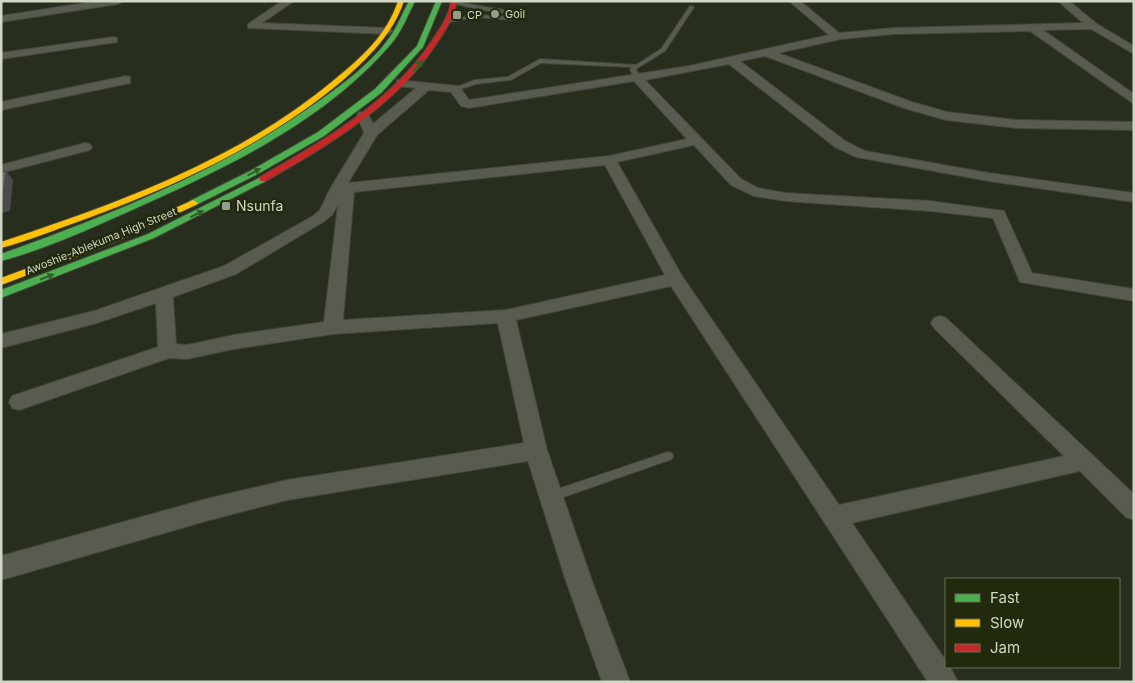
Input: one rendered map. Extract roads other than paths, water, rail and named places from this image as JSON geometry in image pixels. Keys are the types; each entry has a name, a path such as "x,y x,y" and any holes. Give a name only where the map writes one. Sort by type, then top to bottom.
{"street":[{"path":"1,19 118,1"},
{"path":"289,1 252,26 388,31"},
{"path":"1,245 100,211 188,172 270,130 343,78 388,31 399,10 400,1"},
{"name":"Awoshie-Ablekuma High Street","path":"1,258 117,212 216,166 294,123 334,96 376,59 397,32 412,1"},
{"name":"Awoshie-Ablekuma High Street","path":"1,282 135,230 228,187 285,155 345,116 390,83 418,50 437,13 439,1"},
{"path":"794,1 837,37"},
{"path":"1063,1 1093,26 1134,51"},
{"name":"Awoshie-Ablekuma High Street","path":"1,294 169,228 262,181 363,115 401,83 417,68 437,42 454,8 454,2"},
{"path":"401,83 455,89 465,104 469,104 636,72 730,60 837,37 930,29 1034,29 1093,26"},
{"path":"1034,29 1134,100"},
{"path":"1,56 113,40"},
{"path":"765,52 908,105 946,116 1016,124 1134,126"},
{"path":"730,60 840,144 861,154 989,177 1134,198"},
{"path":"636,72 695,141 736,182 745,188 764,194 930,206 999,214 1026,278 1134,295"},
{"path":"1,106 126,80"},
{"path":"1,341 97,318 230,270 318,220 342,189 372,132 398,112 426,86"},
{"path":"363,115 372,132"},
{"path":"342,189 609,160 695,141"},
{"path":"1,169 85,147"},
{"path":"609,160 675,279 944,682"},
{"path":"333,327 342,189"},
{"path":"18,402 170,350 187,352 234,342 333,327 506,316 675,279"},
{"path":"164,295 166,344 170,350"},
{"path":"506,316 536,450 579,581 616,682"},
{"path":"940,324 1134,509"},
{"path":"1,568 206,510 287,490 536,450"},
{"path":"832,516 1083,461"}],"lane":[{"path":"447,22 476,16 510,19 515,13 454,2"},
{"path":"455,89 475,82 509,79 540,61 636,72 663,50 692,7"},
{"path":"476,16 480,8"},
{"path":"551,496 668,456"}],"place":[{"name":"Goil","path":"495,14"},
{"name":"CP","path":"457,15"},
{"name":"Nsunfa","path":"226,206"}]}
